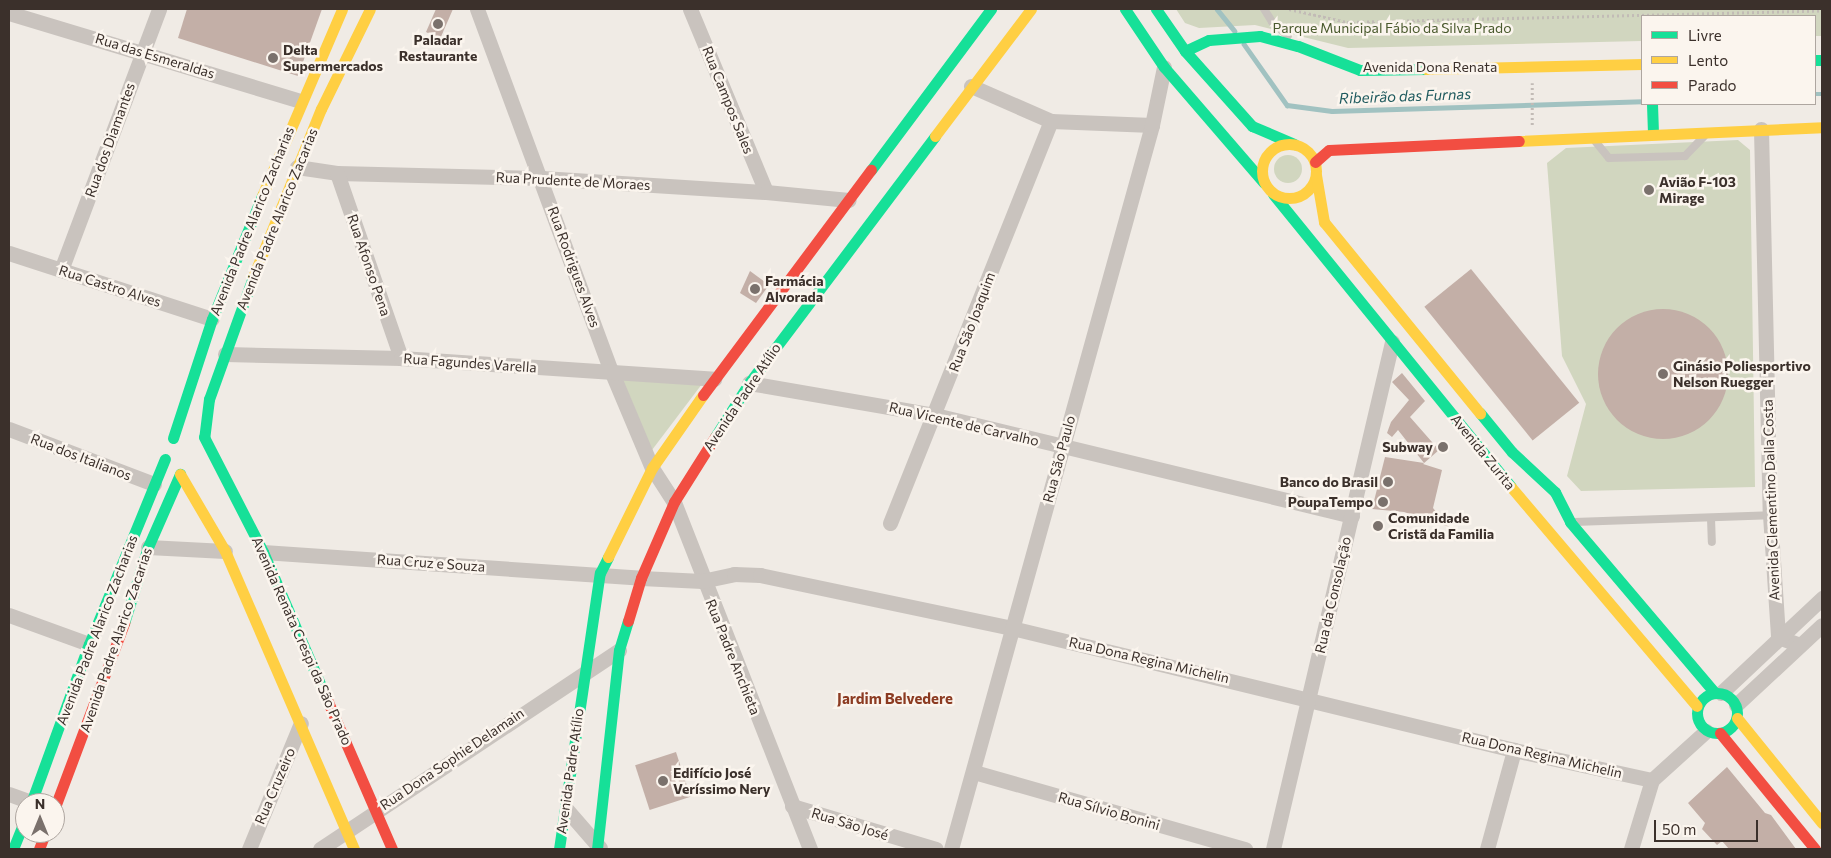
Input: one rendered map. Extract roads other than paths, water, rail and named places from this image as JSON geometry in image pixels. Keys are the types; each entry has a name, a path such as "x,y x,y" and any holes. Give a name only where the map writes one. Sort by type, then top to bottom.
{"street":[{"name":"Rua dos Diamantes","path":"61,270 159,9"},
{"name":"Avenida Padre Alarico Zacharias","path":"173,438 212,318 300,101 342,9"},
{"name":"Avenida Padre Alarico Zacarias","path":"204,436 209,399 296,167 370,9"},
{"name":"Rua Rodrigues Alves","path":"477,9 542,178 612,373 652,468"},
{"name":"Rua Campos Sales","path":"690,9 766,192"},
{"name":"Avenida Padre Atílio","path":"559,849 567,810 577,713 586,670 600,573 652,468 714,379 991,9"},
{"name":"Avenida Padre Atílio","path":"599,848 619,650 641,578 674,502 749,383 970,86 1031,9"},
{"path":"1125,9 1164,67 1273,194 1291,198 1300,196 1308,191 1316,174 1315,162 1307,150 1252,126 1185,50 1156,9"},
{"name":"Rua das Esmeraldas","path":"9,13 300,101"},
{"name":"Avenida Dona Renata","path":"1185,50 1209,40 1260,36 1298,46 1360,70 1641,64"},
{"name":"Rua São Paulo","path":"951,849 974,772 1012,628 1152,125 1164,67"},
{"path":"970,86 1051,121 1152,125"},
{"path":"1652,105 1653,133"},
{"name":"Rua São Joaquim","path":"890,523 935,415 1051,121"},
{"path":"1315,162 1329,150 1653,133 1822,127"},
{"name":"Avenida Clementino Dalla Costa","path":"1761,129 1770,516 1778,637"},
{"path":"1264,184 1262,166 1264,158 1277,147 1294,144"},
{"name":"Rua Prudente de Moraes","path":"296,167 337,173 542,178 766,192 849,200"},
{"name":"Rua Afonso Pena","path":"337,173 401,358"},
{"name":"Avenida Zurita","path":"1316,174 1324,222 1512,452 1555,492 1570,522 1718,693"},
{"name":"Avenida Zurita","path":"1273,194 1529,509 1697,706"},
{"name":"Rua Castro Alves","path":"9,253 212,318"},
{"name":"Rua da Consolação","path":"1273,849 1392,342"},
{"name":"Rua Fagundes Varella","path":"225,354 401,358 714,379"},
{"name":"Rua Vicente de Carvalho","path":"749,383 935,415 1352,516"},
{"path":"180,474 191,476 200,470 207,458 204,436 193,429 184,428 173,438 165,459 180,474 225,551 302,723 354,849"},
{"name":"Rua dos Italianos","path":"9,429 154,484"},
{"name":"Avenida Renata Crespi da São Prado","path":"204,436 263,552 377,809 392,849"},
{"name":"Avenida Padre Alarico Zacharias","path":"35,793 88,644 165,459"},
{"name":"Rua Padre Anchieta","path":"652,468 674,502 702,581 810,849"},
{"name":"Avenida Padre Alarico Zacarias","path":"60,793 114,653 148,547 180,474"},
{"path":"1529,509 1555,492"},
{"path":"148,547 225,551"},
{"name":"Rua Cruz e Souza","path":"263,552 600,573 641,578"},
{"name":"Rua Dona Regina Michelin","path":"641,578 702,581 739,574 760,576 1012,628 1309,698 1514,750 1652,780"},
{"path":"1815,849 1713,732 1696,717 1697,706 1704,697 1718,693 1822,598"},
{"path":"9,615 88,644"},
{"path":"1632,849 1652,780 1713,732 1730,728 1736,712 1800,645 1822,625"},
{"path":"1778,637 1800,645"},
{"name":"Rua Dona Sophie Delamain","path":"320,849 377,809 619,650"},
{"path":"1718,693 1736,712 1822,823"},
{"name":"Rua Cruzeiro","path":"249,849 302,723"},
{"path":"1487,849 1514,750"},
{"name":"Rua Sílvio Bonini","path":"974,772 1245,849"},
{"name":"Rua São José","path":"792,806 936,849"},
{"path":"567,810 599,848"}],"lane":[{"path":"1264,9 1272,22 1298,46"},
{"path":"1590,136 1609,158 1685,156 1709,131"},
{"path":"1570,522 1770,516"},
{"path":"1711,518 1712,542"}],"waterway":[{"name":"Ribeirão das Furnas","path":"1217,9 1235,31"},
{"name":"Ribeirão das Furnas","path":"1244,44 1287,105 1332,111 1641,101"},
{"name":"Ribeirão das Furnas","path":"1816,94 1822,94"}],"place":[{"name":"Paladar Restaurante","path":"438,24"},
{"name":"Delta Supermercados","path":"273,58"},
{"name":"Avião F-103 Mirage","path":"1649,190"},
{"name":"Farmácia Alvorada","path":"755,289"},
{"name":"Ginásio Poliesportivo Nelson Ruegger","path":"1663,374"},
{"name":"Subway","path":"1443,447"},
{"name":"Banco do Brasil","path":"1388,482"},
{"name":"PoupaTempo","path":"1383,502"},
{"name":"Comunidade Cristã da Familia","path":"1378,526"},
{"name":"Edifício José Veríssimo Nery","path":"663,781"}],"district":[{"name":"Jardim Belvedere","path":"895,699"}],"park label":[{"name":"Parque Municipal Fábio da Silva Prado","path":"1392,28"}]}
